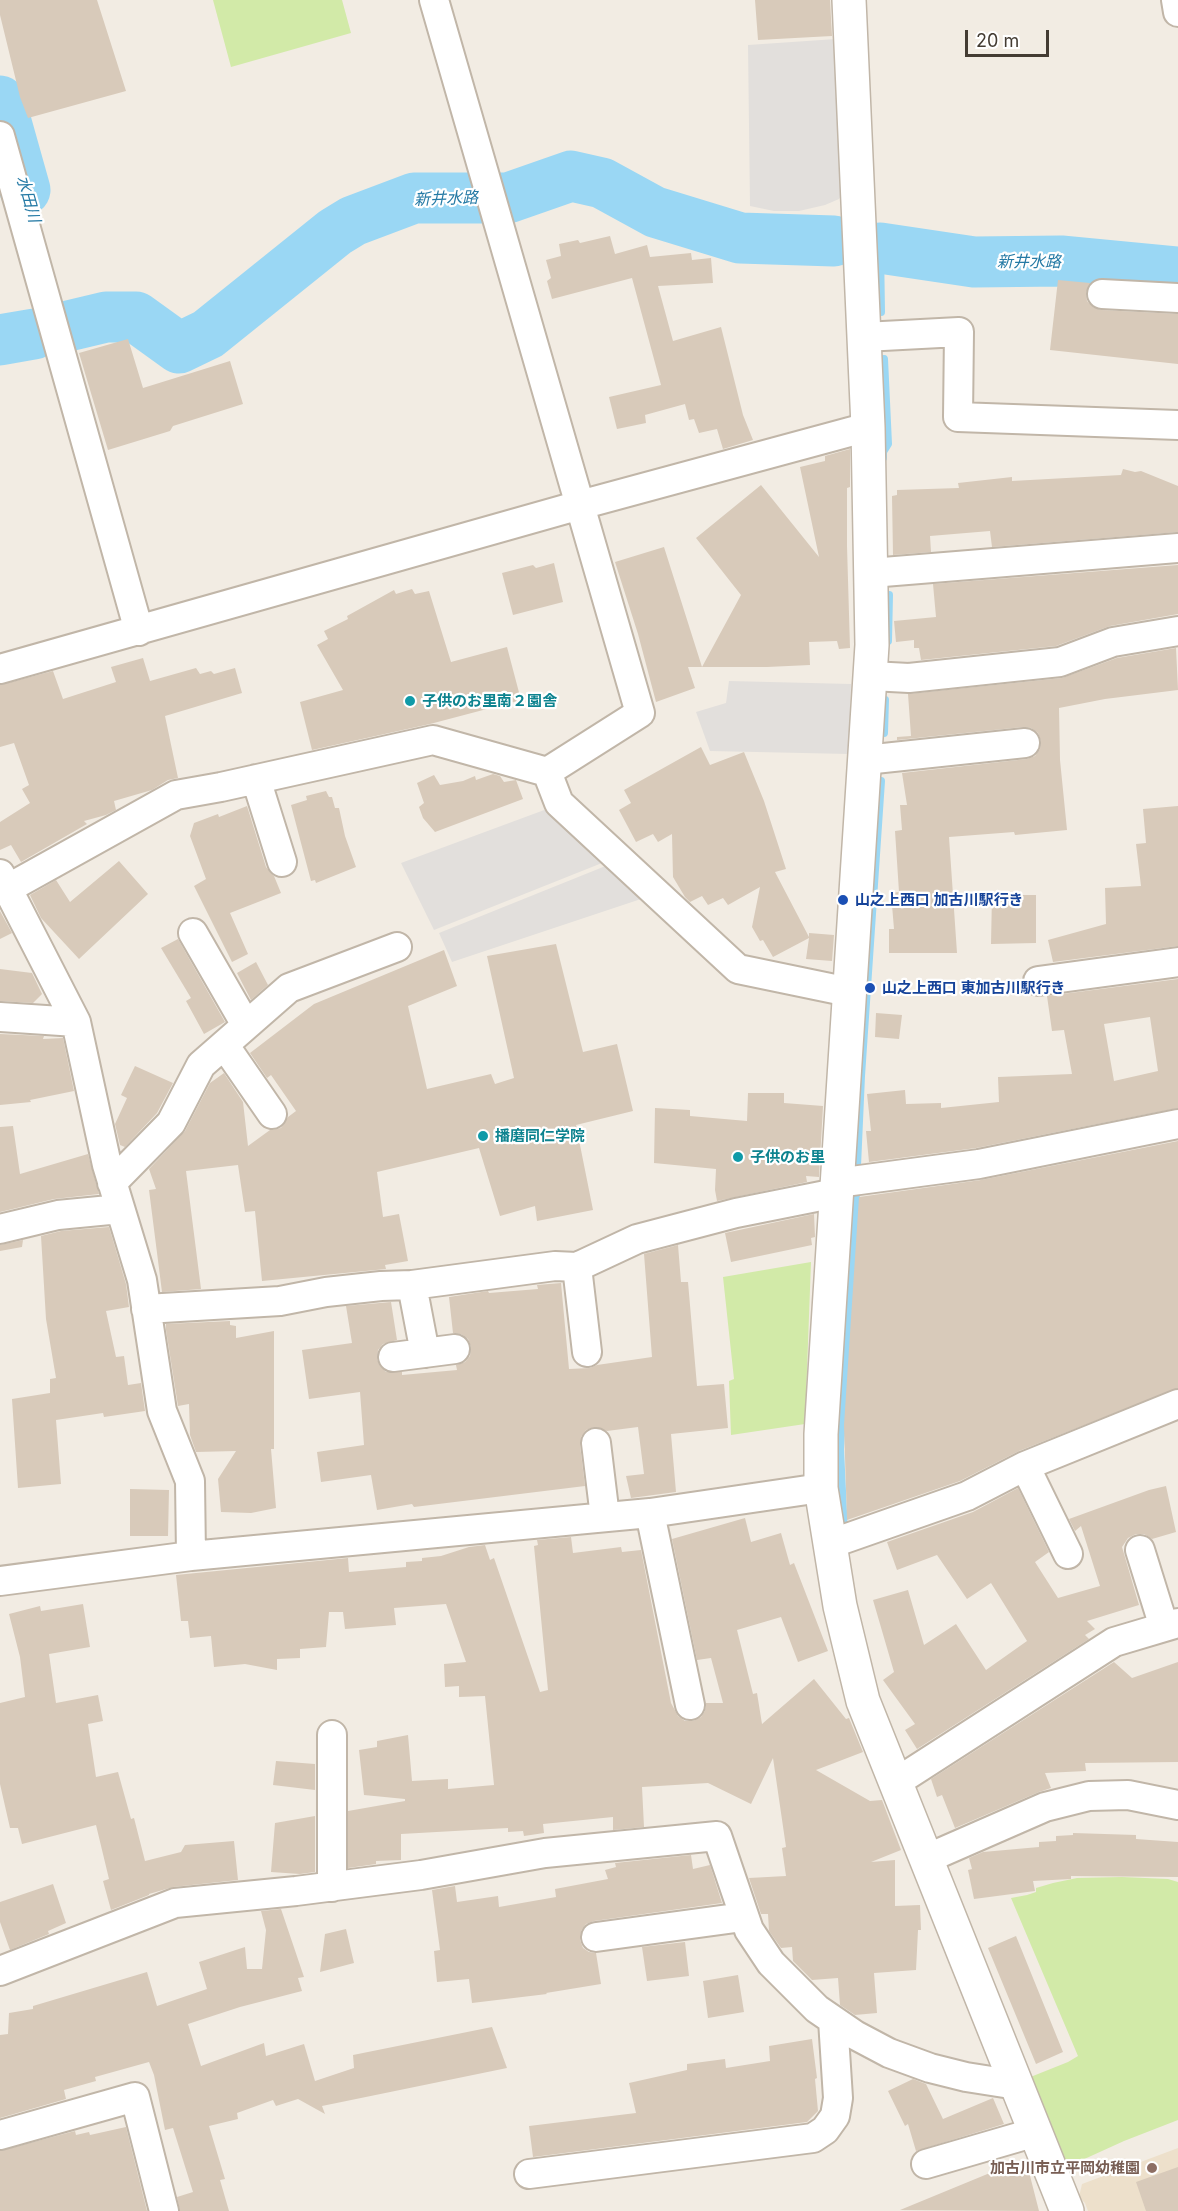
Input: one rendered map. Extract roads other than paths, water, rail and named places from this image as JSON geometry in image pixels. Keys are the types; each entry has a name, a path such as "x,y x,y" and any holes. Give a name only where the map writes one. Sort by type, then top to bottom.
{"street":[{"path":"191,1556 190,1481 162,1411 142,1280 116,1196 76,1022 4,881 176,795 433,740 547,772 640,713 434,0"},
{"path":"849,0 868,427 873,645 836,1188 821,1434 821,1488 840,1606 862,1701 1068,2211"},
{"path":"1176,0 1178,12"},
{"path":"0,136 139,631"},
{"path":"1102,294 1178,298"},
{"path":"864,336 959,332 958,417 1178,425"},
{"path":"0,669 580,505 868,427"},
{"path":"871,573 1178,548"},
{"path":"871,676 909,678 1060,662 1113,642 1178,631"},
{"path":"865,760 1025,743"},
{"path":"547,772 559,803 738,969 849,992"},
{"path":"256,779 282,862"},
{"path":"193,933 246,1025"},
{"path":"0,1229 58,1215 116,1196 171,1123 201,1065 246,1025 289,988 397,947"},
{"path":"1038,981 1178,962"},
{"path":"0,1017 76,1022"},
{"path":"225,1046 272,1114"},
{"path":"146,1309 280,1301 326,1292 412,1285 555,1266 577,1268 637,1239 836,1188 979,1164 1178,1124"},
{"path":"577,1268 587,1352"},
{"path":"412,1285 425,1353"},
{"path":"393,1357 455,1349"},
{"path":"830,1544 967,1496 1025,1466 1178,1404"},
{"path":"597,1442 605,1517"},
{"path":"1025,1466 1068,1554"},
{"path":"0,1581 191,1556 650,1513 821,1488"},
{"path":"650,1513 690,1705"},
{"path":"895,1783 1114,1642 1171,1625 1140,1550"},
{"path":"332,1735 332,1887"},
{"path":"926,1859 1045,1807 1089,1796 1128,1795 1178,1805"},
{"path":"0,1971 175,1903 332,1887 421,1875 545,1853 717,1836 748,1930 771,1963 817,2009 855,2035 890,2053 930,2068 966,2077 1017,2085"},
{"path":"596,1937 743,1917"},
{"path":"529,2174 657,2148 813,2138 825,2130 835,2116 838,2098 833,2020"},
{"path":"0,2135 135,2097 164,2211"},
{"path":"926,2164 1036,2132"}],"waterway":[{"name":"水田川","path":"0,101 25,190"},
{"name":"新井水路","path":"64,327 106,317 136,317 179,348 208,334 335,232 353,221 414,198 508,198 571,176 602,183 655,212 740,238 834,241"},
{"path":"880,248 881,312"},
{"name":"新井水路","path":"880,248 974,262 1061,261 1178,272"},
{"name":"新井水路","path":"0,340 34,334"},
{"path":"883,458 883,452 888,444 884,359"},
{"path":"888,641 889,595"},
{"path":"884,733 885,700"},
{"path":"857,1166 881,781"},
{"path":"844,1533 840,1449 856,1194"}],"place":[{"name":"子供のお里南２園舎","path":"410,701"},
{"name":"山之上西口 加古川駅行き","path":"843,900"},
{"name":"山之上西口 東加古川駅行き","path":"870,988"},
{"name":"播磨同仁学院","path":"483,1136"},
{"name":"子供のお里","path":"738,1157"},
{"name":"加古川市立平岡幼稚園","path":"1152,2168"}]}
